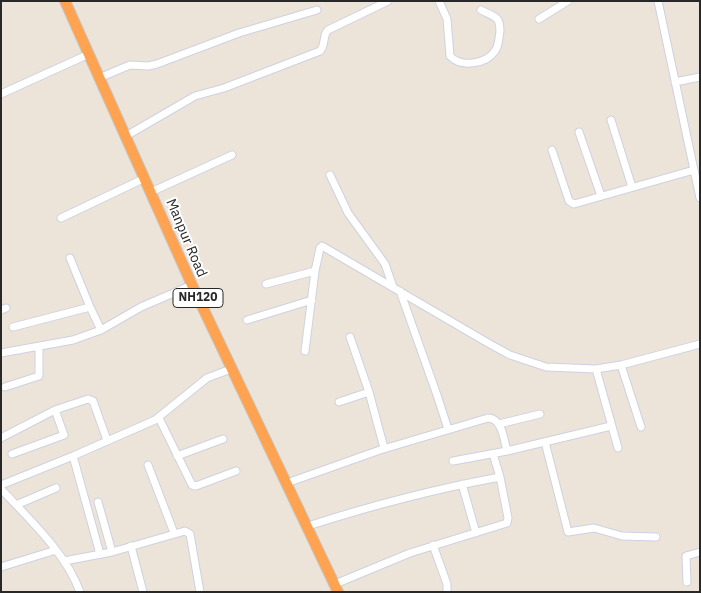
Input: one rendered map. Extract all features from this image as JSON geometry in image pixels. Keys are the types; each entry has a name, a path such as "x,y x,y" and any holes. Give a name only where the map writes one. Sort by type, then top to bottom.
{"highway":[{"name":"Manpur Road","path":"65,1 192,286 337,588"}],"street":[{"path":"126,136 194,96 224,88 320,51 325,33 328,30 388,1"},
{"path":"439,1 447,19 448,51 450,56 456,61 467,64 489,56 495,51 499,42 500,26 498,21 490,14 481,10"},
{"path":"539,19 568,1"},
{"path":"658,1 700,198"},
{"path":"100,78 130,66 152,65 239,33 317,10"},
{"path":"1,94 88,54"},
{"path":"675,82 700,77"},
{"path":"611,120 632,187"},
{"path":"579,132 601,196"},
{"path":"552,150 571,204 694,170"},
{"path":"151,192 232,156"},
{"path":"330,175 348,213 385,264 397,288 438,395 448,429"},
{"path":"61,218 145,178"},
{"path":"305,351 315,271 320,248 324,246 510,354 546,367 596,369 621,365 700,344"},
{"path":"70,258 101,330"},
{"path":"266,284 315,271"},
{"path":"1,353 72,340 101,330 141,307 192,286"},
{"path":"247,320 312,300"},
{"path":"13,327 90,307"},
{"path":"350,337 369,392 384,448"},
{"path":"5,387 39,376 39,347"},
{"path":"621,365 641,427"},
{"path":"1,485 159,418 207,378 231,369"},
{"path":"596,369 618,448"},
{"path":"339,402 369,392"},
{"path":"1,438 55,410 91,399 107,440"},
{"path":"12,454 64,434 55,410"},
{"path":"499,424 540,414"},
{"path":"159,418 190,483 194,486 236,471"},
{"path":"287,483 384,448 488,418 495,419 499,424 507,451"},
{"path":"453,462 611,426"},
{"path":"177,456 223,439"},
{"path":"545,442 568,532 594,528 622,536 656,537"},
{"path":"337,588 433,545 476,533 508,521 500,477 493,454"},
{"path":"73,456 100,554"},
{"path":"148,465 174,533"},
{"path":"308,526 350,512 462,484 500,477"},
{"path":"462,484 476,533"},
{"path":"16,505 56,488"},
{"path":"1,489 56,550 74,575 80,592"},
{"path":"98,502 112,552"},
{"path":"64,561 112,552 185,530 190,534 200,592"},
{"path":"433,545 448,584 447,592"},
{"path":"131,546 143,592"},
{"path":"1,567 56,550"},
{"path":"687,582 686,556 700,552"}]}
